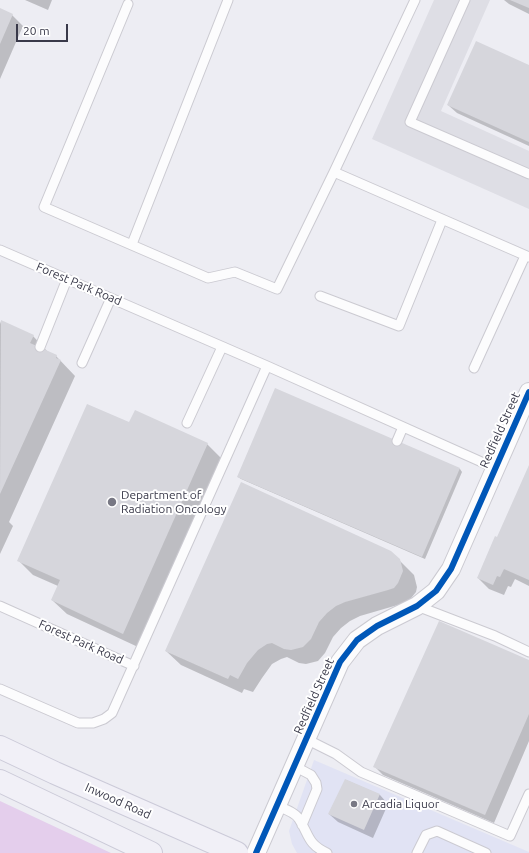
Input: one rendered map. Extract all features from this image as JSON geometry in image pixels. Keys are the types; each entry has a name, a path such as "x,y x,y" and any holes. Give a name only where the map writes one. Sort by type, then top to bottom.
{"main road":[{"name":"Inwood Road","path":"0,747 55,773 237,853"},
{"path":"0,781 151,853"}],"street":[{"name":"Redfield Street","path":"256,853 340,662 357,640 377,626 417,606 436,591 451,569 529,392"}],"lane":[{"path":"132,244 228,0"},
{"path":"128,4 44,206 208,278 235,272 277,290 415,0"},
{"path":"466,0 410,122 529,174"},
{"path":"334,172 527,256 474,368"},
{"path":"320,296 399,326 442,220"},
{"name":"Forest Park Road","path":"0,250 267,366 495,468"},
{"path":"40,347 67,279"},
{"path":"82,363 111,298"},
{"path":"187,423 222,347"},
{"path":"134,666 267,366"},
{"path":"397,441 403,427"},
{"name":"Forest Park Road","path":"0,606 134,666 112,713 93,724 78,723 0,689"},
{"path":"417,606 495,636 529,652"},
{"path":"306,739 336,754 361,772 510,836 529,794"},
{"path":"294,766 311,775 316,783 317,789 302,826"},
{"path":"277,806 299,818 307,836 317,849 327,853"},
{"path":"417,853 426,835 437,831 486,853"}],"shaded area":[{"path":"434,0 490,0 441,111 529,151 529,209 372,139"},
{"path":"314,760 529,853 297,853 292,844 289,831"},
{"path":"0,801 111,853 0,853"}],"building":[{"path":"510,0 529,0 529,8"},
{"path":"0,8 13,14 0,44"},
{"path":"476,41 529,65 529,142 447,105"},
{"path":"1,320 34,335 30,343 57,355 56,358 61,360 0,494"},
{"path":"275,388 460,468 422,557 237,477"},
{"name":"Department of Radiation Oncology","path":"87,404 129,422 135,410 208,443 123,634 51,600 60,580 17,561"},
{"path":"529,465 529,580 504,569 500,577 497,576 493,585 477,578 495,536 497,537"},
{"path":"241,482 391,551 400,559 403,571 394,588 336,606 319,622 311,639 303,647 291,650 284,649 272,643 267,644 258,650 247,663 238,679 230,675 228,679 165,651"},
{"path":"439,621 529,660 529,714 485,815 373,767"},
{"name":"Arcadia Liquor","path":"345,779 380,794 364,830 328,814"}],"cycle path":[{"path":"256,853 340,662 357,640 377,626 417,606 436,591 451,569 529,392"}],"place":[{"name":"Department of Radiation Oncology","path":"112,502"},
{"name":"Arcadia Liquor","path":"354,804"}]}
